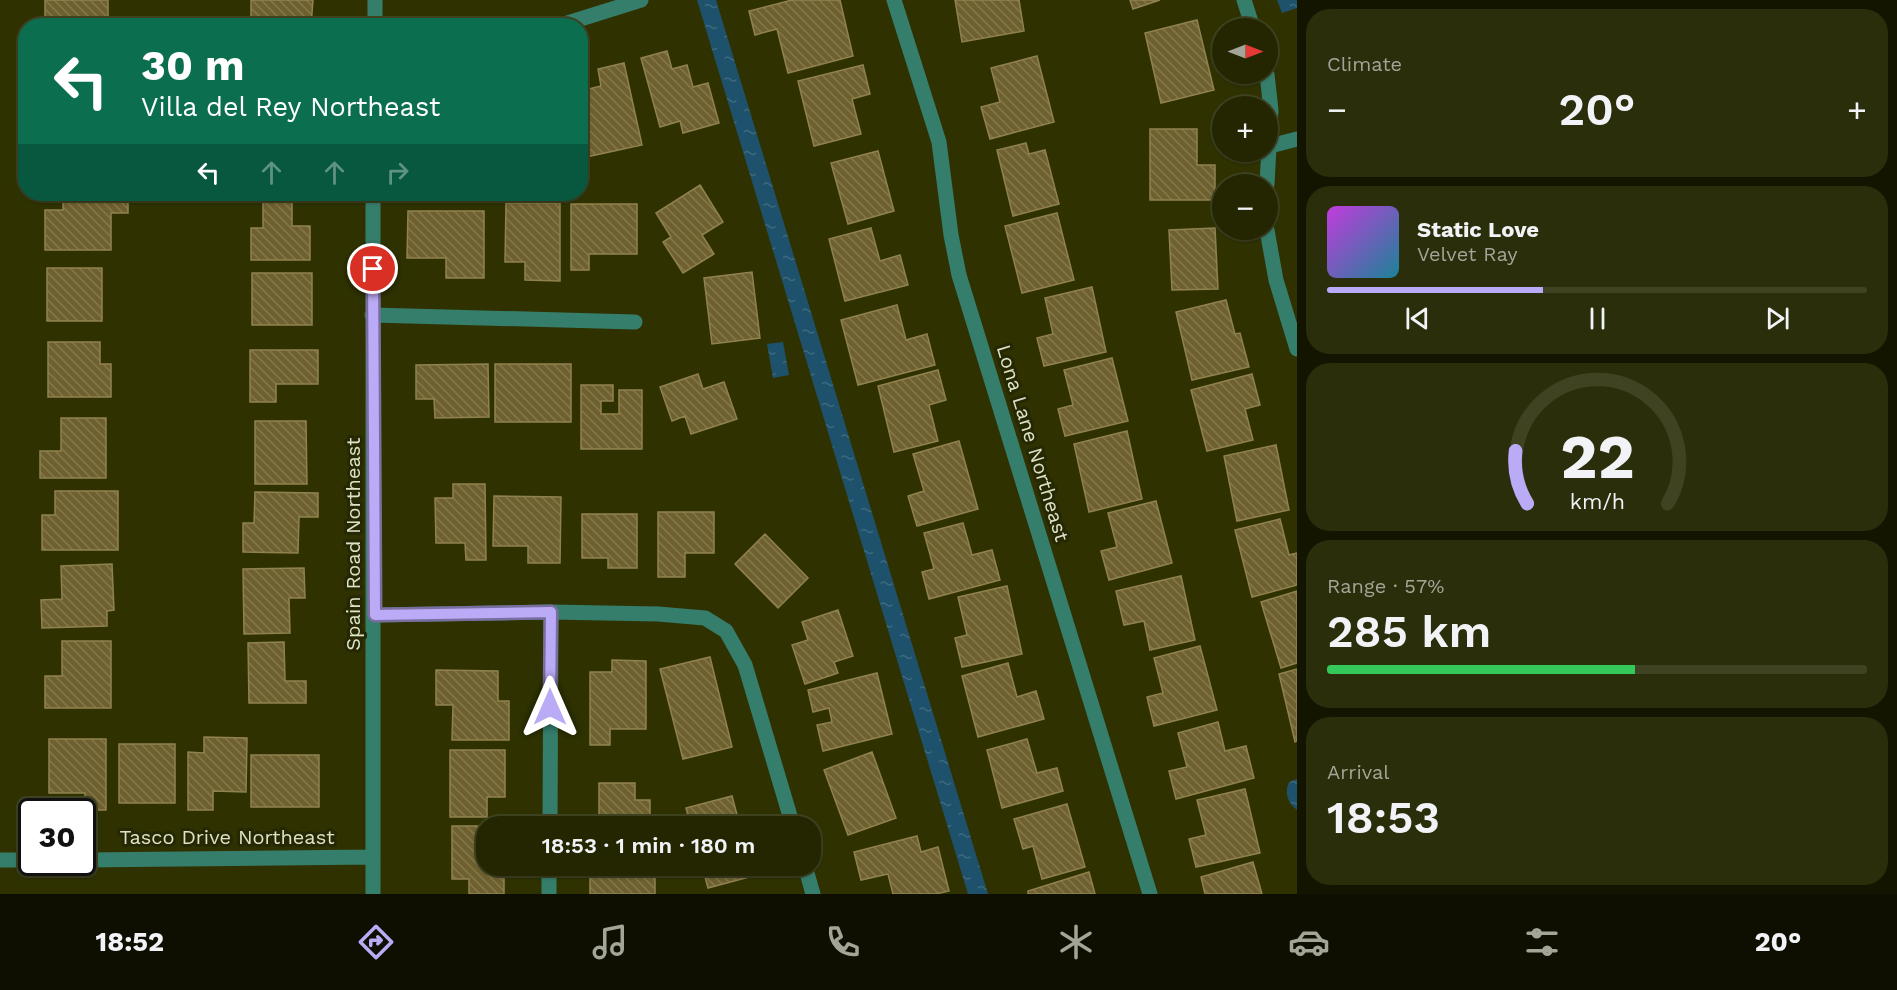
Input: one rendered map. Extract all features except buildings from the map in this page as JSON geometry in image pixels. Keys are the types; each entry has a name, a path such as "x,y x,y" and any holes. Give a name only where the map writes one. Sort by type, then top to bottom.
{"street":[{"path":"375,0 375,18"},
{"path":"584,18 641,0"},
{"name":"Lona Lane Northeast","path":"894,0 939,142 951,235 959,275 1150,894"},
{"path":"1244,0 1250,18"},
{"path":"1278,144 1297,139"},
{"name":"Spain Road Northeast","path":"373,894 374,201"},
{"path":"1269,240 1276,280 1297,349"},
{"path":"372,315 635,322"},
{"path":"375,615 551,612 658,614 705,618 726,631 745,665 790,816"},
{"path":"550,816 551,612"},
{"name":"Tasco Drive Northeast","path":"96,860 373,857"},
{"path":"0,860 18,860"},
{"path":"549,876 549,894"},
{"path":"808,876 813,894"}],"water":[{"path":"697,0 716,0 988,894 968,894"},
{"path":"1277,0 1297,0 1297,8 1282,13"},
{"path":"783,342 789,375 773,378 767,344"},
{"path":"1297,779 1297,810 1289,801 1287,790 1289,782"}],"route":[{"path":"373,269 375,615 551,612 550,707"}]}
